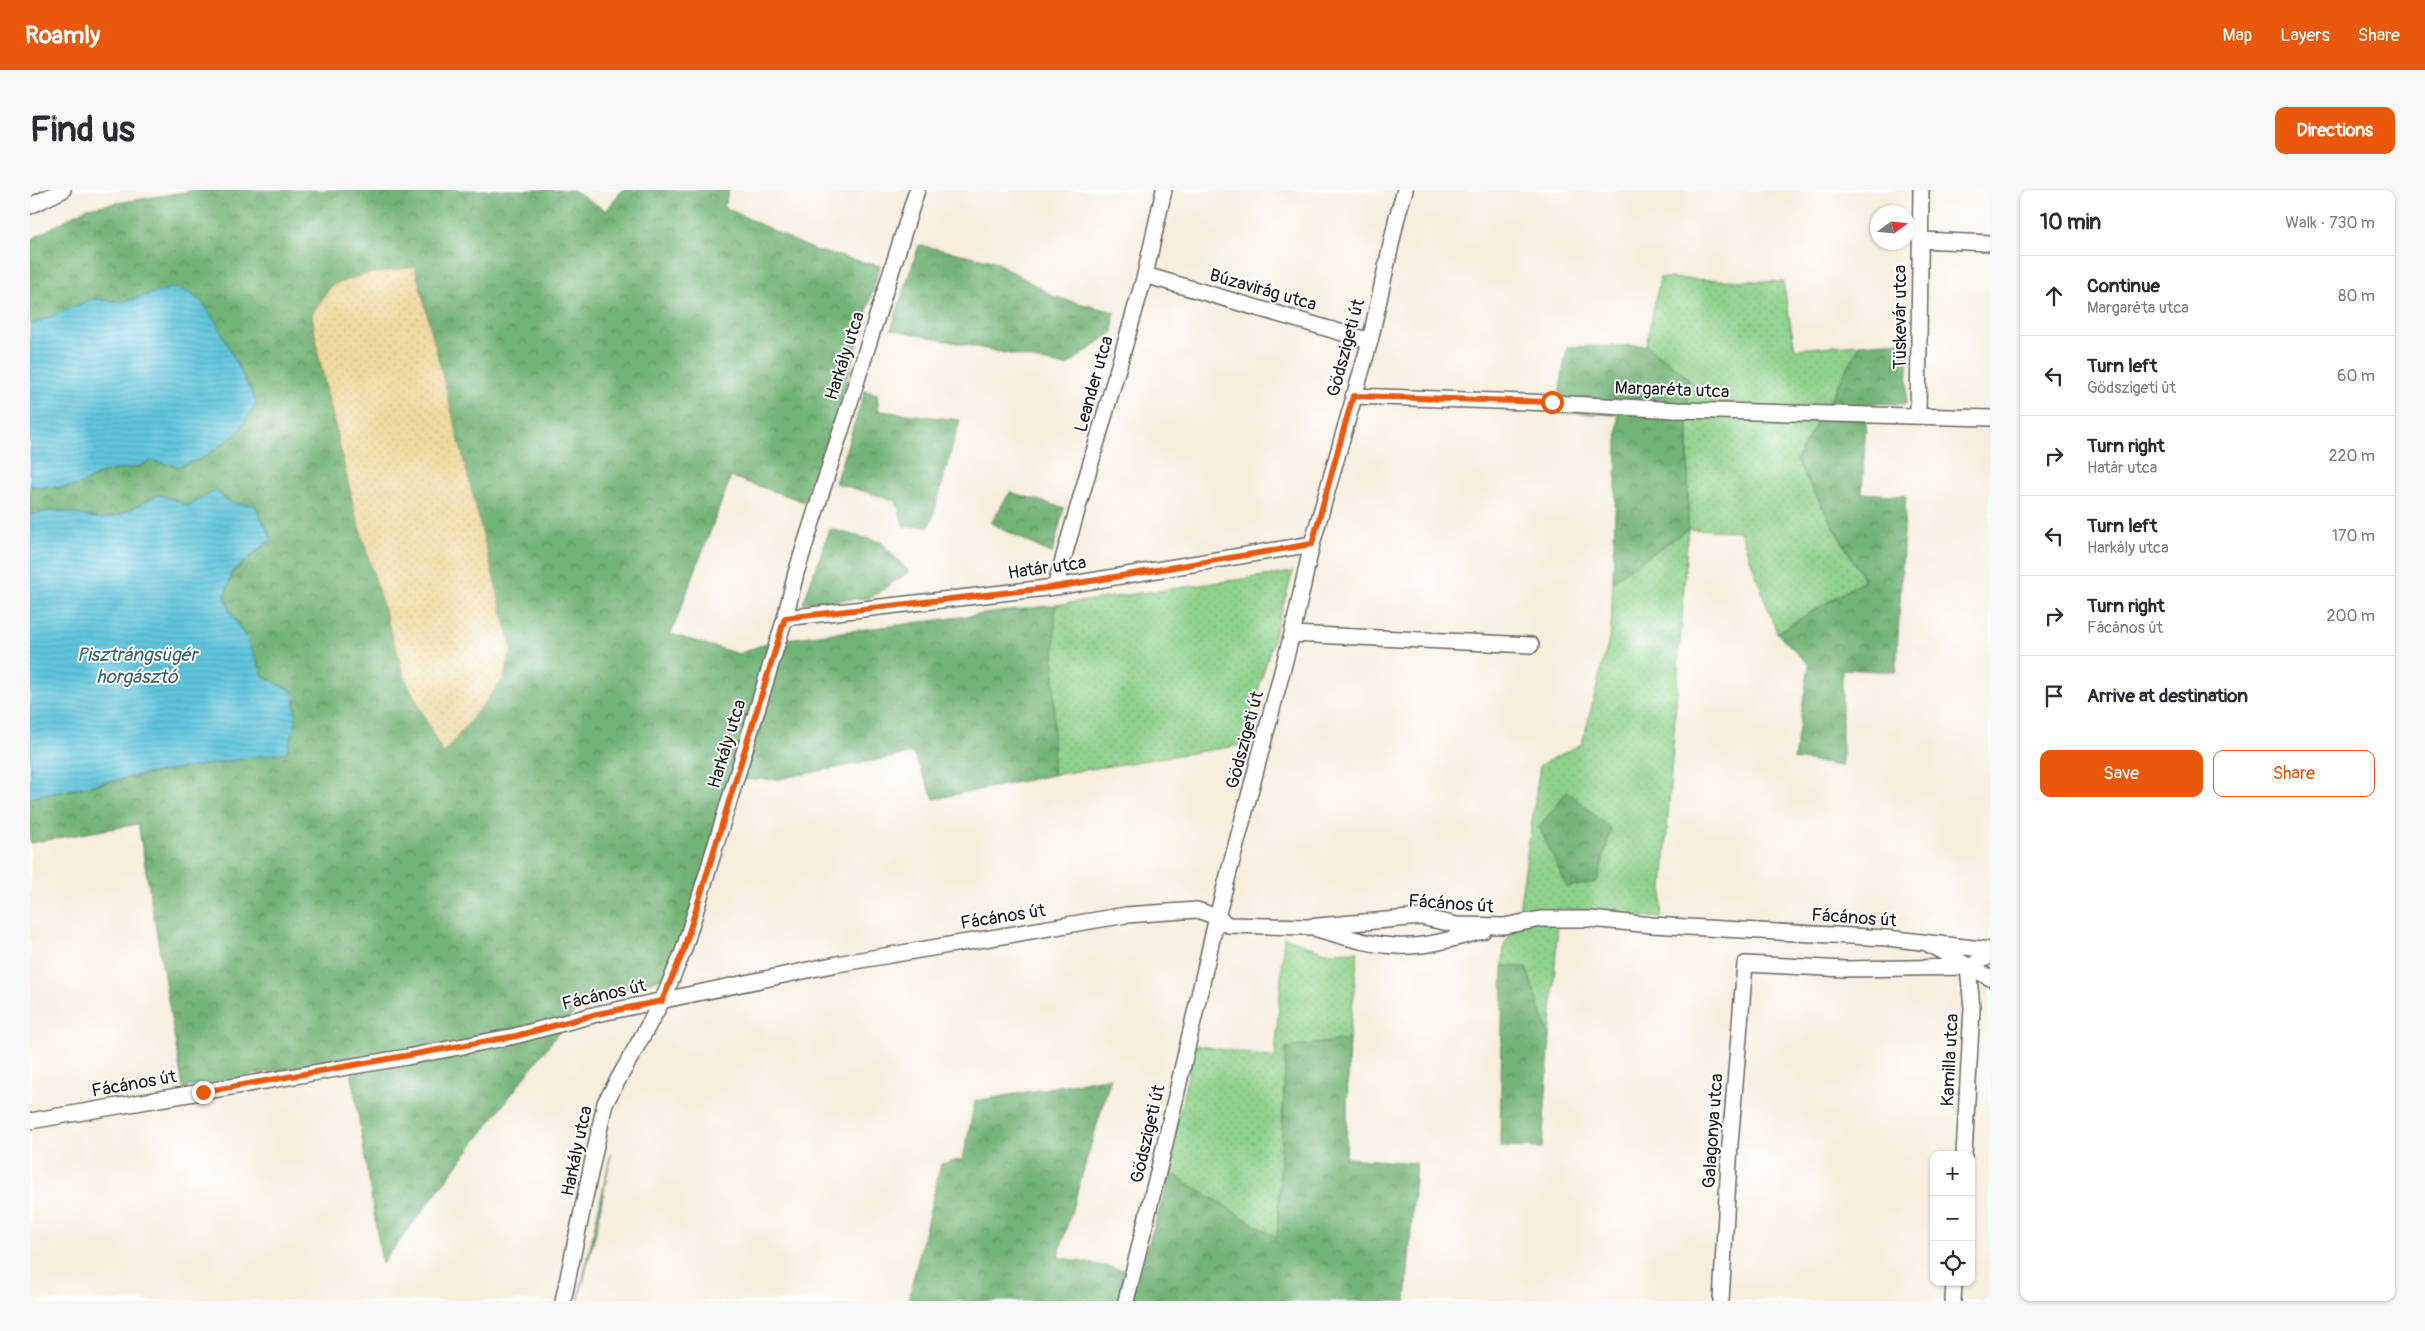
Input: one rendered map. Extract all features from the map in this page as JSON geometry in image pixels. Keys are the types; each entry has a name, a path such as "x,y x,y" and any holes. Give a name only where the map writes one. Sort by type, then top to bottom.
{"street":[{"path":"30,206 63,190"},
{"name":"Harkály utca","path":"563,1301 605,1103 662,1001 683,952 785,618 796,573 917,190"},
{"name":"Gödszigeti út","path":"1126,1301 1164,1148 1217,918 1292,634 1312,544 1370,341 1397,217 1405,190"},
{"name":"Tüskevár utca","path":"1918,415 1921,190"},
{"name":"Leander utca","path":"1055,587 1145,275 1159,191"},
{"path":"1920,240 1990,243"},
{"name":"Búzavirág utca","path":"1145,275 1370,341"},
{"name":"Margaréta utca","path":"1353,396 1552,402 1677,410 1990,418"},
{"name":"Határ utca","path":"785,618 1055,587 1312,544"},
{"path":"1292,634 1531,644"},
{"name":"Fácános út","path":"30,1121 516,1036 597,1014 837,964 1126,915 1197,910 1228,924 1307,927 1421,917 1457,925 1504,926 1541,919 1590,919 1652,925 1887,938 1990,950"},
{"path":"1307,927 1366,942 1396,946 1429,944 1504,926"},
{"path":"1929,944 1990,978"},
{"path":"1968,967 1990,956"},
{"name":"Galagonya utca","path":"1721,1301 1730,1144 1745,964 1845,969 1968,967"},
{"name":"Kamilla utca","path":"1964,1151 1972,1008 1968,967"},
{"path":"1953,1301 1954,1286"}],"green space":[{"path":"196,190 574,190 606,211 622,190 729,190 724,207 814,250 880,266 811,504 731,477 671,634 739,654 771,641 1055,605 1053,775 934,799 913,753 778,779 740,780 680,973 581,1003 382,1264 349,1057 183,1088 138,824 30,843 30,798 175,769 294,692 264,677 247,639 230,612 225,595 233,572 272,539 234,504 223,499 217,490 188,506 158,495 122,514 101,519 54,510 30,515 30,486 60,488 80,485 101,473 140,466 150,461 179,466 252,392 233,357 171,288 123,302 94,299 30,325 30,240 87,208","holes":["312,314 443,754 404,676 356,516 318,353"]},
{"path":"919,245 994,261 1055,297 1114,312 1113,332 1066,366 891,329"},
{"path":"1660,278 1783,282 1795,349 1861,344 1796,460 1864,580 1777,633 1740,531 1688,529 1688,378 1646,345"},
{"path":"1910,340 1906,404 1867,403 1862,493 1906,496 1896,672 1842,669 1842,766 1794,759 1809,665 1777,633 1864,580 1796,460 1861,344"},
{"path":"1646,345 1688,378 1688,529 1613,580 1618,415 1556,413 1567,347"},
{"path":"865,391 877,394 879,411 960,420 930,526 904,527 896,501 835,483"},
{"path":"1010,492 1064,508 1052,554 991,523"},
{"path":"830,529 881,542 909,572 870,598 803,603"},
{"path":"1688,529 1661,918 1559,908 1550,1039 1526,968 1503,966 1504,945 1518,917 1540,765 1582,744 1611,631 1613,580"},
{"path":"1293,572 1242,745 1053,775 1055,605"},
{"path":"1567,791 1611,829 1597,882 1567,887 1539,827"},
{"path":"1284,937 1325,952 1358,951 1349,1039 1286,1048 1277,1239 1171,1173 1169,1158 1195,1045 1275,1058"},
{"path":"1503,966 1526,967 1550,1039 1542,1148 1500,1147"},
{"path":"1349,1039 1346,1158 1416,1163 1406,1301 908,1301 941,1164 963,1159 975,1101 1111,1077 1058,1257 1139,1273 1171,1173 1277,1238 1286,1048"},
{"path":"611,1153 597,1228 578,1301"}],"sand":[{"path":"415,267 512,650 503,680 443,754 404,676 356,516 318,353 312,314 332,285 366,274"}],"water":[{"path":"171,288 187,291 203,303 216,322 257,404 236,435 201,459 179,466 150,461 140,466 101,473 80,485 60,488 30,486 30,325 94,299 123,302"},
{"name":"Pisztrángsügér horgásztó","path":"217,490 225,499 233,503 254,504 272,539 233,571 225,595 230,612 247,639 264,677 294,692 296,722 287,752 134,776 30,798 30,515 54,510 101,519 122,514 158,495 188,506"}],"route":[{"path":"203,1092 516,1036 597,1014 662,1001 683,952 785,618 1055,587 1312,544 1353,396 1552,402"}]}
